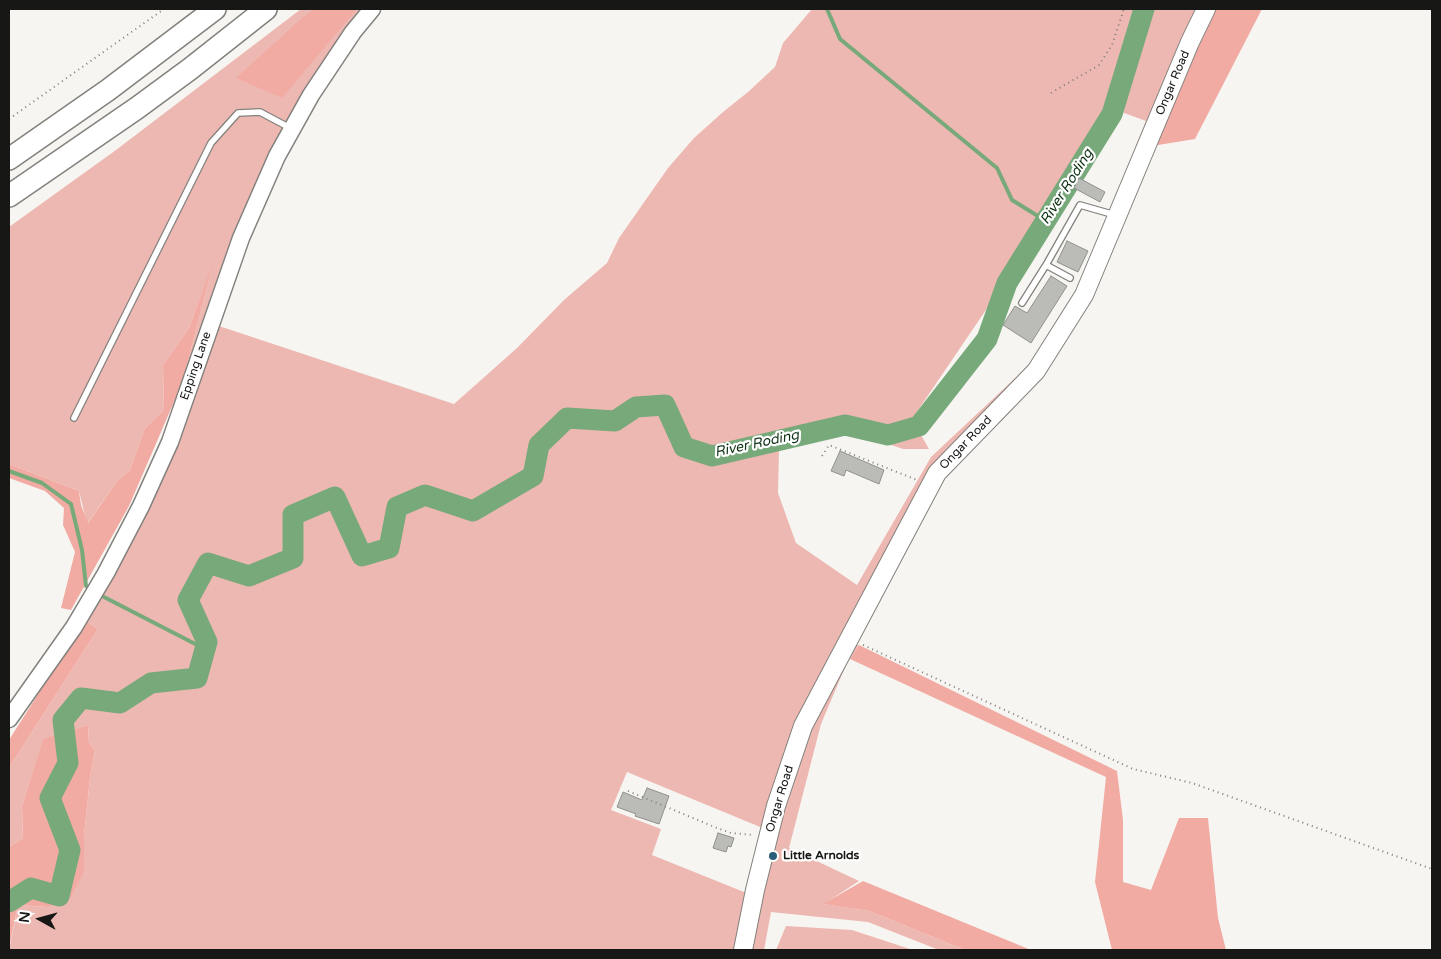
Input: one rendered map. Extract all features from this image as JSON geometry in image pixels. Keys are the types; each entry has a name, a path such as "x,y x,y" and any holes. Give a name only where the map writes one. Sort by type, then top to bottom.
{"highway":[{"path":"9,159 108,90 216,9"},
{"path":"9,196 190,69 266,9"}],"main road":[{"name":"Ongar Road","path":"743,950 755,890 776,806 803,726 936,473 1036,372 1084,295 1190,42 1206,9"}],"street":[{"name":"Epping Lane","path":"9,719 74,627 106,572 155,477 170,442 248,222 277,156 330,67 372,9"}],"lane":[{"path":"74,418 211,143 238,113 260,112 292,129"},
{"path":"1022,303 1080,206 1118,216"},
{"path":"1046,265 1070,278"}],"path":[{"path":"9,119 164,9"},
{"path":"1050,93 1099,66 1112,44 1124,9"},
{"path":"822,456 829,446 930,485"},
{"path":"849,639 1133,770 1192,783 1432,869"},
{"path":"628,792 731,833 768,837"}],"shaded area":[{"path":"301,9 361,9 295,108 273,145 235,237 183,381 212,266 189,328 163,365 164,410 145,428 130,470 117,481 87,524 79,491 9,464 9,227 116,150"},
{"path":"314,9 357,9 282,98 236,78 301,19"},
{"path":"812,9 1214,9 1090,295 942,477 852,644 859,645 846,665 821,724 789,848 859,881 824,904 869,911 965,950 939,950 868,922 771,912 764,950 9,950 18,905 47,907 84,872 84,836 95,750 89,743 88,725 43,740 22,806 23,838 9,847 9,768 98,629 85,620 154,491 219,326 454,404 517,348 564,300 607,263 619,238 668,168 694,138 775,67 783,43","holes":["1105,106 1146,121 1078,290 1027,367 931,457 857,585 796,543 778,493 779,451 844,429 903,449 929,449 912,419 992,301 1015,259 1080,155","627,772 765,829 749,894 652,855 661,829 611,810"]},
{"path":"1214,9 1262,9 1195,139 1152,146"},
{"path":"214,259 183,381 129,506 71,610 61,608 75,552 63,525 64,508 45,491 9,478 9,464 79,491 81,505 88,523 117,481 130,470 145,428 164,410 163,365 189,328"},
{"path":"85,620 98,629 9,768 9,740"},
{"path":"859,645 1117,771 1123,820 1123,882 1151,890 1179,818 1208,818 1218,918 1226,950 1112,950 1095,882 1106,777 850,659"},
{"path":"88,725 89,743 95,750 84,836 84,872 69,900 47,907 18,905 9,948 9,847 23,838 22,806 43,739"},
{"path":"863,881 1031,950 965,950 869,911 823,904"},
{"path":"786,926 852,930 913,950 776,950"}],"building":[{"path":"1079,178 1105,192 1100,202 1074,188"},
{"path":"1067,241 1088,251 1078,272 1057,262"},
{"path":"1051,276 1067,286 1031,343 1003,325 1015,306 1027,313"},
{"path":"840,451 884,470 879,484 846,470 844,476 831,471"},
{"path":"647,788 669,796 659,824 635,816 636,814 617,807 623,792 642,800"},
{"path":"718,833 734,838 731,847 728,846 726,852 713,848"}],"waterway":[{"path":"827,9 840,39 997,168 1012,200 1046,221"},
{"name":"River Roding","path":"9,902 31,888 59,896 70,850 50,798 68,763 63,720 81,698 120,703 151,683 197,678 207,642 188,600 208,563 249,576 293,558 293,515 335,497 362,556 389,548 397,507 425,495 473,511 533,476 539,445 567,418 615,421 636,407 665,405 684,447 712,456 845,425 888,435 919,426 987,339 1007,283 1112,114 1144,9"},
{"path":"9,471 42,483 71,504 82,550 86,586"},
{"path":"104,597 205,649"}],"place":[{"name":"Little Arnolds","path":"773,856"}]}
